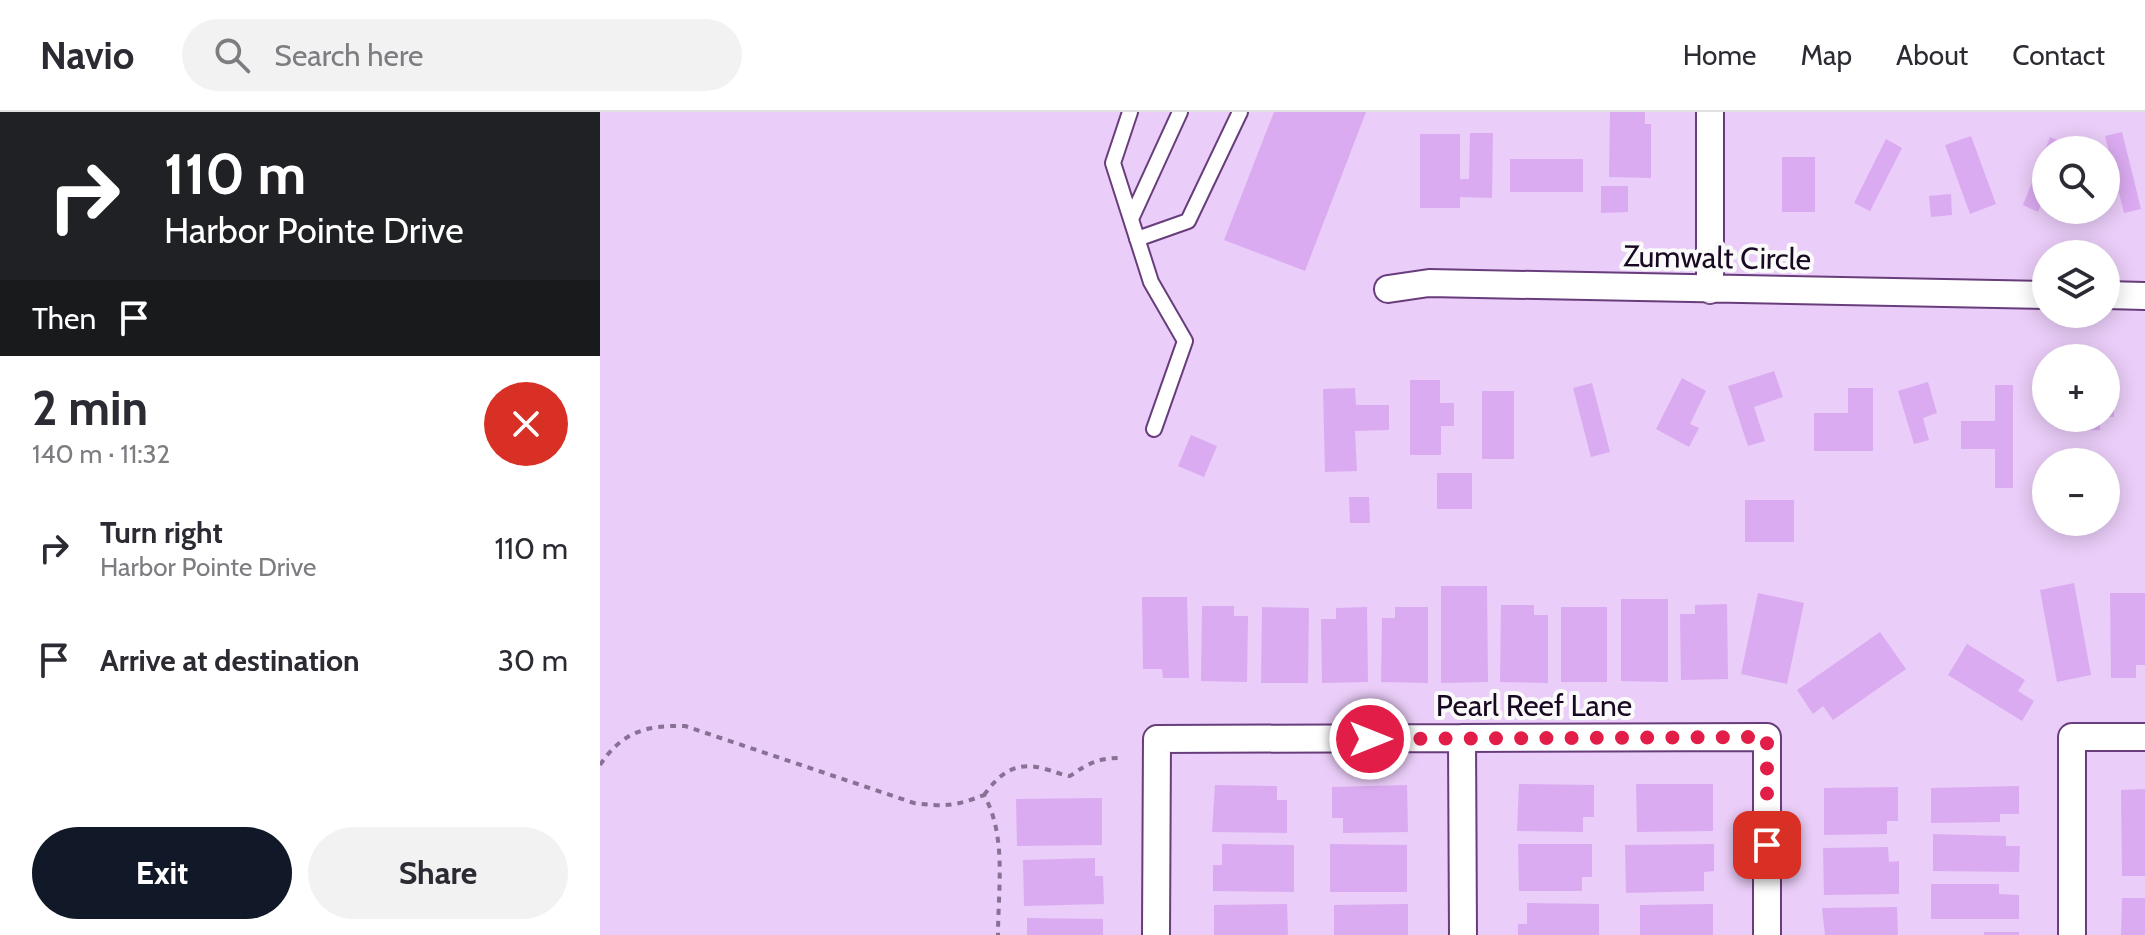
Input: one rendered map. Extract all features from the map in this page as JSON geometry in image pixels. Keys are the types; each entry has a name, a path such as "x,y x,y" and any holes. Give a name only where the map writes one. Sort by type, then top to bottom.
{"street":[{"path":"1710,112 1710,290"},
{"name":"Zumwalt Circle","path":"1388,289 1429,283 2032,295"},
{"path":"2120,295 2145,296"},
{"name":"Pearl Reef Lane","path":"1156,935 1157,739 1767,737 1767,935"},
{"path":"2072,935 2072,737 2145,737"},
{"path":"1462,738 1463,935"}],"lane":[{"path":"1130,112 1113,163 1151,282 1185,341 1154,429"},
{"path":"1131,219 1180,112"},
{"path":"1137,239 1188,221 1240,112"}],"path":[{"path":"600,765 611,748 638,730 685,726 914,803 944,807 984,795 1011,768 1026,765 1070,776 1088,763 1102,758 1121,758"},
{"path":"984,795 991,808 998,838 998,935"}],"building":[{"path":"1274,112 1366,112 1305,271 1224,240"},
{"path":"1610,112 1645,112 1645,124 1651,124 1651,178 1609,177"},
{"path":"2122,132 2141,209 2124,213 2120,197 2120,136 2105,136"},
{"path":"1470,133 1493,133 1492,198 1460,197 1460,208 1420,208 1420,134 1460,134 1460,179 1469,179"},
{"path":"1971,136 1996,204 1970,214 1945,145"},
{"path":"1886,139 1902,148 1870,211 1854,203"},
{"path":"1782,157 1815,157 1815,212 1782,212"},
{"path":"1510,159 1583,159 1583,192 1510,192"},
{"path":"2032,182 2032,209 2023,205"},
{"path":"1601,186 1628,186 1628,212 1601,213"},
{"path":"1951,194 1952,215 1931,217 1929,196"},
{"path":"1774,371 1783,397 1754,407 1765,441 1748,446 1728,386"},
{"path":"1682,378 1706,391 1690,424 1699,428 1689,447 1656,429"},
{"path":"1410,380 1440,380 1440,403 1454,403 1454,426 1441,426 1441,455 1410,455"},
{"path":"1928,382 1937,413 1923,418 1929,440 1914,444 1898,391"},
{"path":"1592,383 1610,452 1591,457 1573,388"},
{"path":"1995,385 2013,385 2013,488 1995,488 1995,449 1961,449 1961,421 1995,421"},
{"path":"1355,388 1356,405 1389,405 1389,430 1355,431 1357,471 1325,472 1323,389"},
{"path":"1848,388 1873,388 1873,451 1814,451 1814,413 1848,413"},
{"path":"1482,391 1514,391 1514,459 1482,459"},
{"path":"1191,435 1217,446 1204,477 1178,466"},
{"path":"1437,473 1472,473 1472,509 1437,509"},
{"path":"1349,497 1369,497 1370,523 1350,523"},
{"path":"1745,500 1794,500 1794,542 1745,542"},
{"path":"2074,583 2091,675 2057,682 2040,590"},
{"path":"1441,586 1487,586 1488,682 1441,683"},
{"path":"1758,593 1804,603 1787,684 1741,674"},
{"path":"2110,593 2145,593 2145,665 2136,665 2136,678 2111,678"},
{"path":"1142,597 1187,597 1189,678 1163,678 1162,669 1143,669"},
{"path":"1621,599 1668,599 1668,682 1621,681"},
{"path":"1727,604 1728,679 1681,680 1680,614 1695,614 1695,605"},
{"path":"1501,605 1534,605 1534,615 1548,615 1548,683 1500,682"},
{"path":"1202,606 1234,606 1234,616 1248,616 1247,682 1201,681"},
{"path":"1262,607 1309,608 1308,683 1261,683"},
{"path":"1367,607 1368,682 1322,683 1321,619 1336,619 1336,608"},
{"path":"1395,607 1428,607 1428,683 1381,682 1382,618 1395,618"},
{"path":"1561,607 1607,607 1607,682 1561,682"},
{"path":"1880,632 1906,669 1833,720 1823,706 1813,714 1797,690"},
{"path":"1967,644 2025,680 2018,691 2034,701 2022,721 1948,675"},
{"path":"1519,784 1594,785 1594,817 1583,817 1583,832 1517,831"},
{"path":"1636,784 1713,784 1713,831 1637,832"},
{"path":"1215,785 1277,786 1277,800 1287,800 1287,833 1212,832"},
{"path":"1407,785 1408,832 1343,833 1343,818 1332,818 1332,787"},
{"path":"2019,786 2019,814 2000,814 2000,822 1931,823 1931,788"},
{"path":"1898,787 1898,821 1887,821 1887,834 1824,835 1824,788"},
{"path":"2145,789 2145,876 2122,876 2121,790"},
{"path":"1102,798 1102,845 1017,846 1016,799"},
{"path":"1933,834 2006,836 2006,846 2020,846 2019,872 1933,871"},
{"path":"1222,844 1294,845 1294,892 1213,891 1213,865 1222,865"},
{"path":"1330,844 1407,845 1407,892 1330,892"},
{"path":"1518,844 1592,844 1592,877 1582,877 1582,891 1519,891"},
{"path":"1714,844 1714,871 1704,872 1704,891 1626,893 1625,845"},
{"path":"1888,847 1889,862 1899,861 1899,894 1824,895 1823,848"},
{"path":"1095,858 1095,876 1103,876 1104,904 1024,906 1023,860"},
{"path":"1931,884 1999,884 1999,894 2019,895 2019,919 1931,919"},
{"path":"2122,898 2145,898 2145,935 2121,935"},
{"path":"1527,903 1599,904 1599,935 1518,935 1518,924 1527,924"},
{"path":"1287,904 1288,935 1214,935 1214,905"},
{"path":"1408,904 1408,935 1334,935 1334,905"},
{"path":"1713,904 1713,935 1640,935 1640,905"},
{"path":"1897,907 1898,935 1825,935 1822,908"},
{"path":"1027,918 1103,919 1103,935 1027,935"},
{"path":"1984,932 2019,932 2019,935 1984,935"}],"route":[{"path":"1370,739 1767,737 1767,845"}]}
